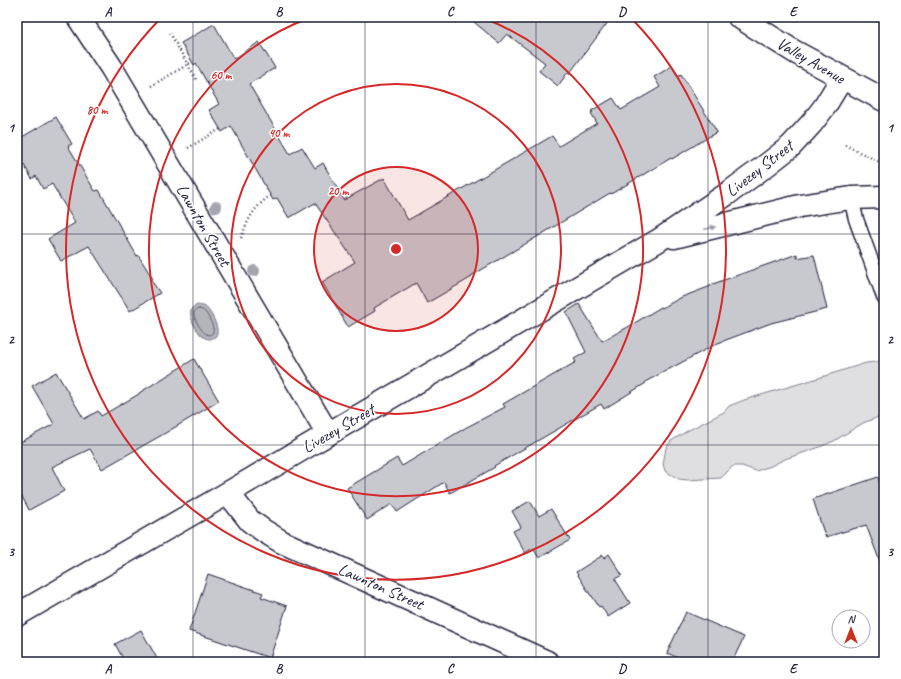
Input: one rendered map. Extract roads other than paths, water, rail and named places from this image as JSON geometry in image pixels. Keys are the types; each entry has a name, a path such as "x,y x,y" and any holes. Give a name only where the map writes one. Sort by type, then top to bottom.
{"street":[{"name":"Lawnton Street","path":"78,17 117,77 328,434"},
{"name":"Valley Avenue","path":"739,17 795,52 884,100"},
{"name":"Livezey Street","path":"17,615 659,240 728,194 791,146 809,127 842,78"},
{"name":"Livezey Street","path":"659,240 800,206 851,198 884,197"},
{"name":"Lawnton Street","path":"228,493 250,521 282,542 547,662"}],"lane":[{"path":"851,198 856,219 884,297"}],"water":[{"path":"198,305 204,306 214,318 217,333 213,338 208,339 204,337 193,322 191,317 192,308"}]}
